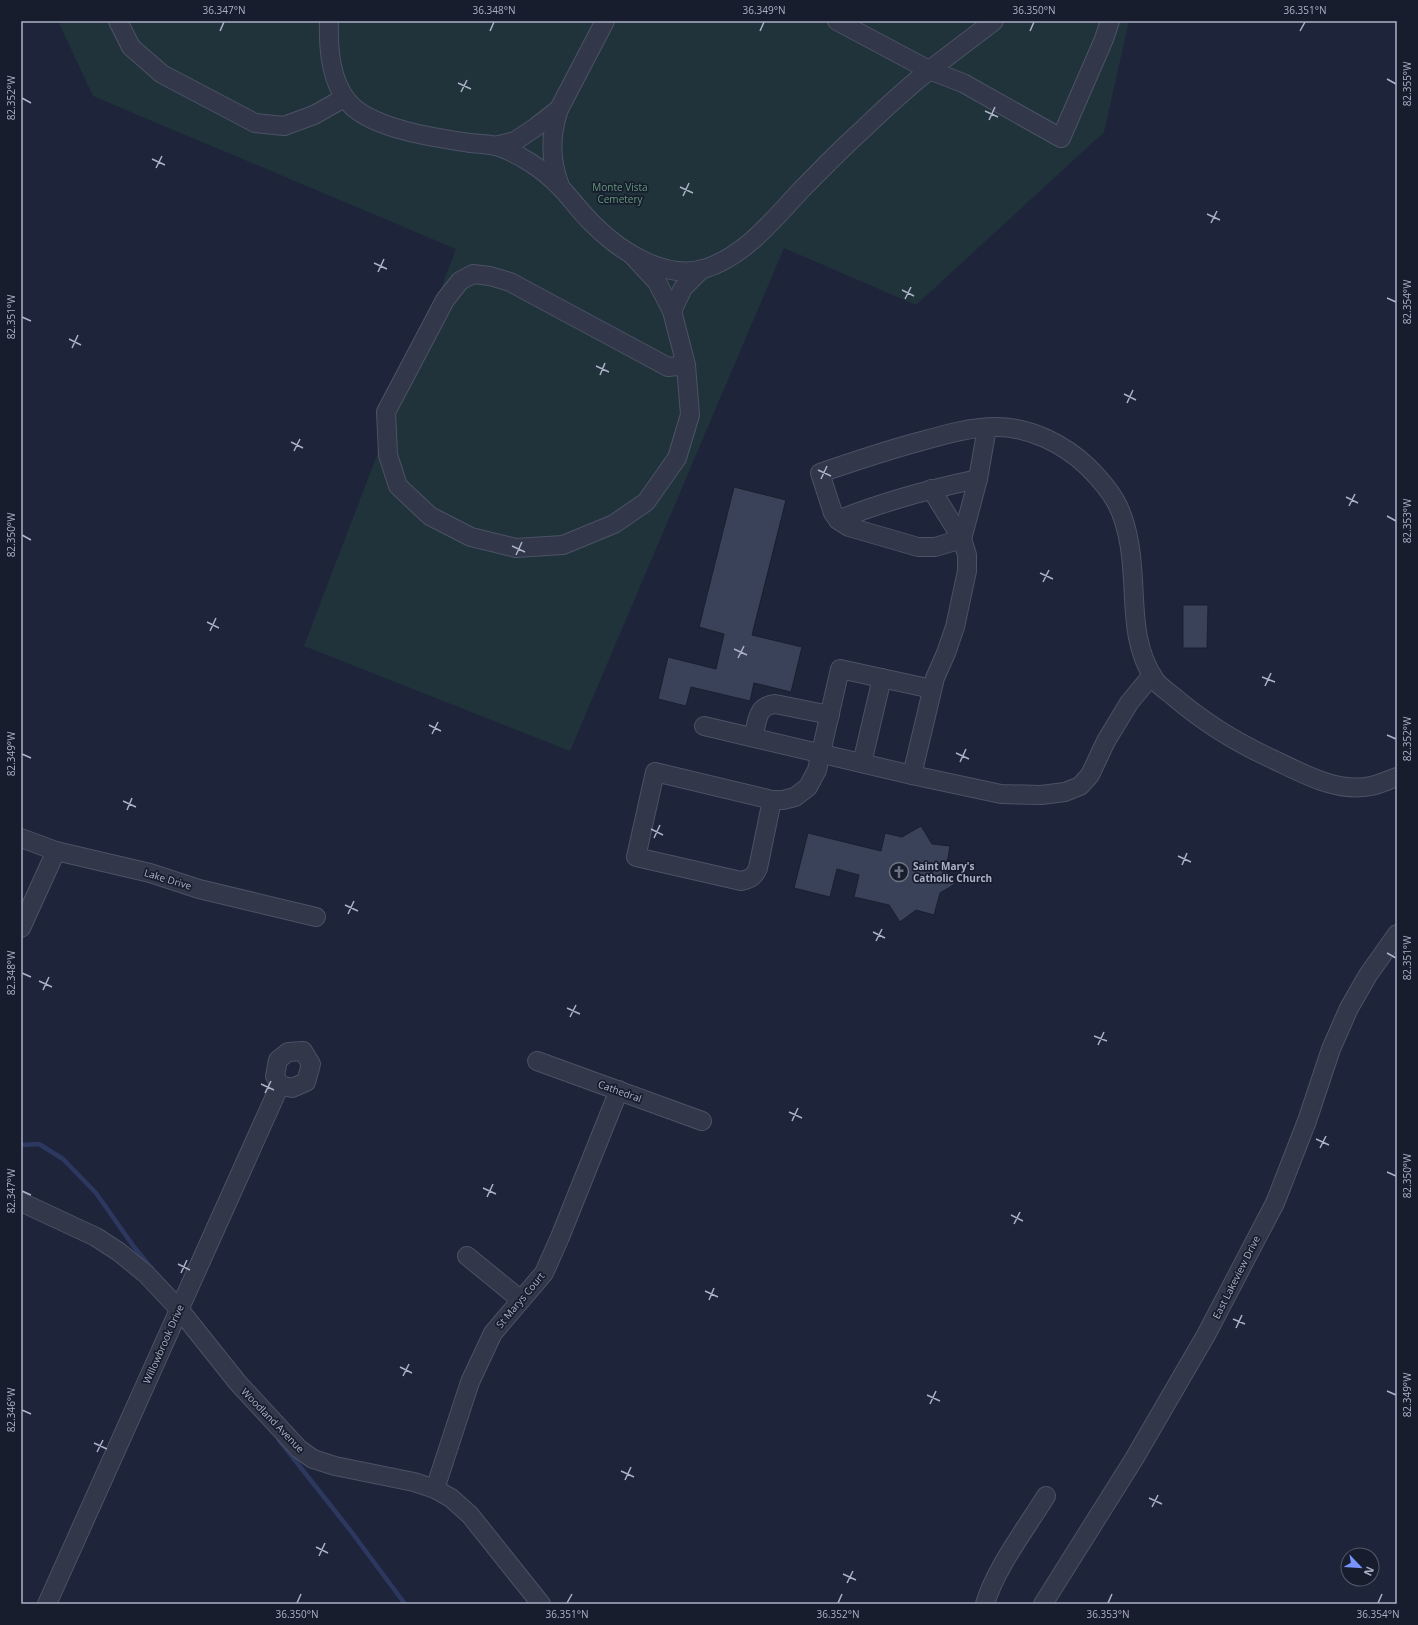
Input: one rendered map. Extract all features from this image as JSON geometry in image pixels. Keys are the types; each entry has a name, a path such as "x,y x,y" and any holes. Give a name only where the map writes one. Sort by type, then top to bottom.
{"street":[{"path":"118,21 131,47 162,74 256,122 284,126 314,115 344,98"},
{"path":"329,21 328,39 336,78 344,98 354,108 367,117 388,126 432,136 495,146 508,151 535,166 560,186 593,225 616,244 631,254 657,266 684,271 702,269 725,260 751,241 859,133 930,70 994,21"},
{"path":"560,186 554,168 554,123 559,109 605,21"},
{"path":"837,21 930,70 963,84 1061,138 1102,46 1110,21"},
{"path":"495,146 515,141 559,109"},
{"path":"631,254 657,282 672,311 686,365 690,415 677,458 646,502 614,524 563,545 516,548 471,537 430,516 398,486 388,455 386,412 445,300 460,281 473,274 490,276 510,282 668,367 686,365"},
{"path":"672,311 683,288 702,269"},
{"path":"962,539 935,547 918,547 849,527 838,520 833,513 820,473 877,454 944,435 997,427 1019,430 1046,438 1069,450 1101,480 1115,498 1129,542 1134,584 1135,626 1142,657 1156,682 1187,708 1223,733 1257,752 1308,776 1332,784 1352,787 1370,786 1397,777"},
{"path":"962,539 978,479 987,428"},
{"path":"838,520 856,512 931,489 978,479"},
{"path":"912,775 932,689 955,627 967,571 967,555 962,539 931,489"},
{"path":"772,800 758,868 755,875 750,879 741,880 636,857 655,772 772,800 784,800 795,797 808,787 817,770 840,669 932,689"},
{"path":"704,726 912,775 1001,794 1041,795 1065,792 1080,786 1090,775 1106,741 1129,703 1152,675"},
{"path":"862,763 882,678"},
{"path":"753,737 761,711 765,706 775,704 830,715"},
{"name":"Lake Drive","path":"21,838 56,851 150,872 199,889 316,916"},
{"path":"21,928 56,851"},
{"name":"East Lakeview Drive","path":"1043,1604 1134,1459 1206,1335 1275,1203 1307,1121 1331,1049 1349,1008 1368,975 1397,934"},
{"name":"Cathedral","path":"537,1061 702,1121"},
{"name":"Willowbrook Drive","path":"47,1604 280,1085"},
{"name":"St Marys Court","path":"435,1489 470,1382 493,1333 544,1273 619,1090"},
{"name":"Woodland Avenue","path":"21,1202 96,1237 119,1252 146,1274 179,1309 238,1383 299,1449 313,1459 335,1466 387,1475 435,1489 451,1498 470,1515 541,1604"},
{"path":"466,1256 521,1300"},
{"path":"985,1604 999,1571 1046,1496"}],"green space":[{"name":"Monte Vista Cemetery","path":"58,21 1129,21 1104,132 916,305 784,248 570,751 304,646 456,249 93,96"}],"building":[{"path":"734,487 786,500 752,635 802,647 791,692 754,683 750,701 691,687 686,706 658,699 668,657 716,669 724,634 699,627"},
{"path":"1183,605 1208,605 1207,648 1183,648"},
{"name":"Saint Mary's Catholic Church","path":"921,826 932,844 950,846 946,870 955,884 940,893 934,915 916,910 900,922 889,905 854,897 859,875 837,869 830,897 794,888 808,833 881,851 885,833 902,837"}],"waterway":[{"path":"21,1145 39,1144 63,1159 96,1193 134,1247 152,1269"},
{"path":"279,1440 350,1530 405,1604"}],"place":[{"name":"Saint Mary's Catholic Church","path":"899,872"}]}
